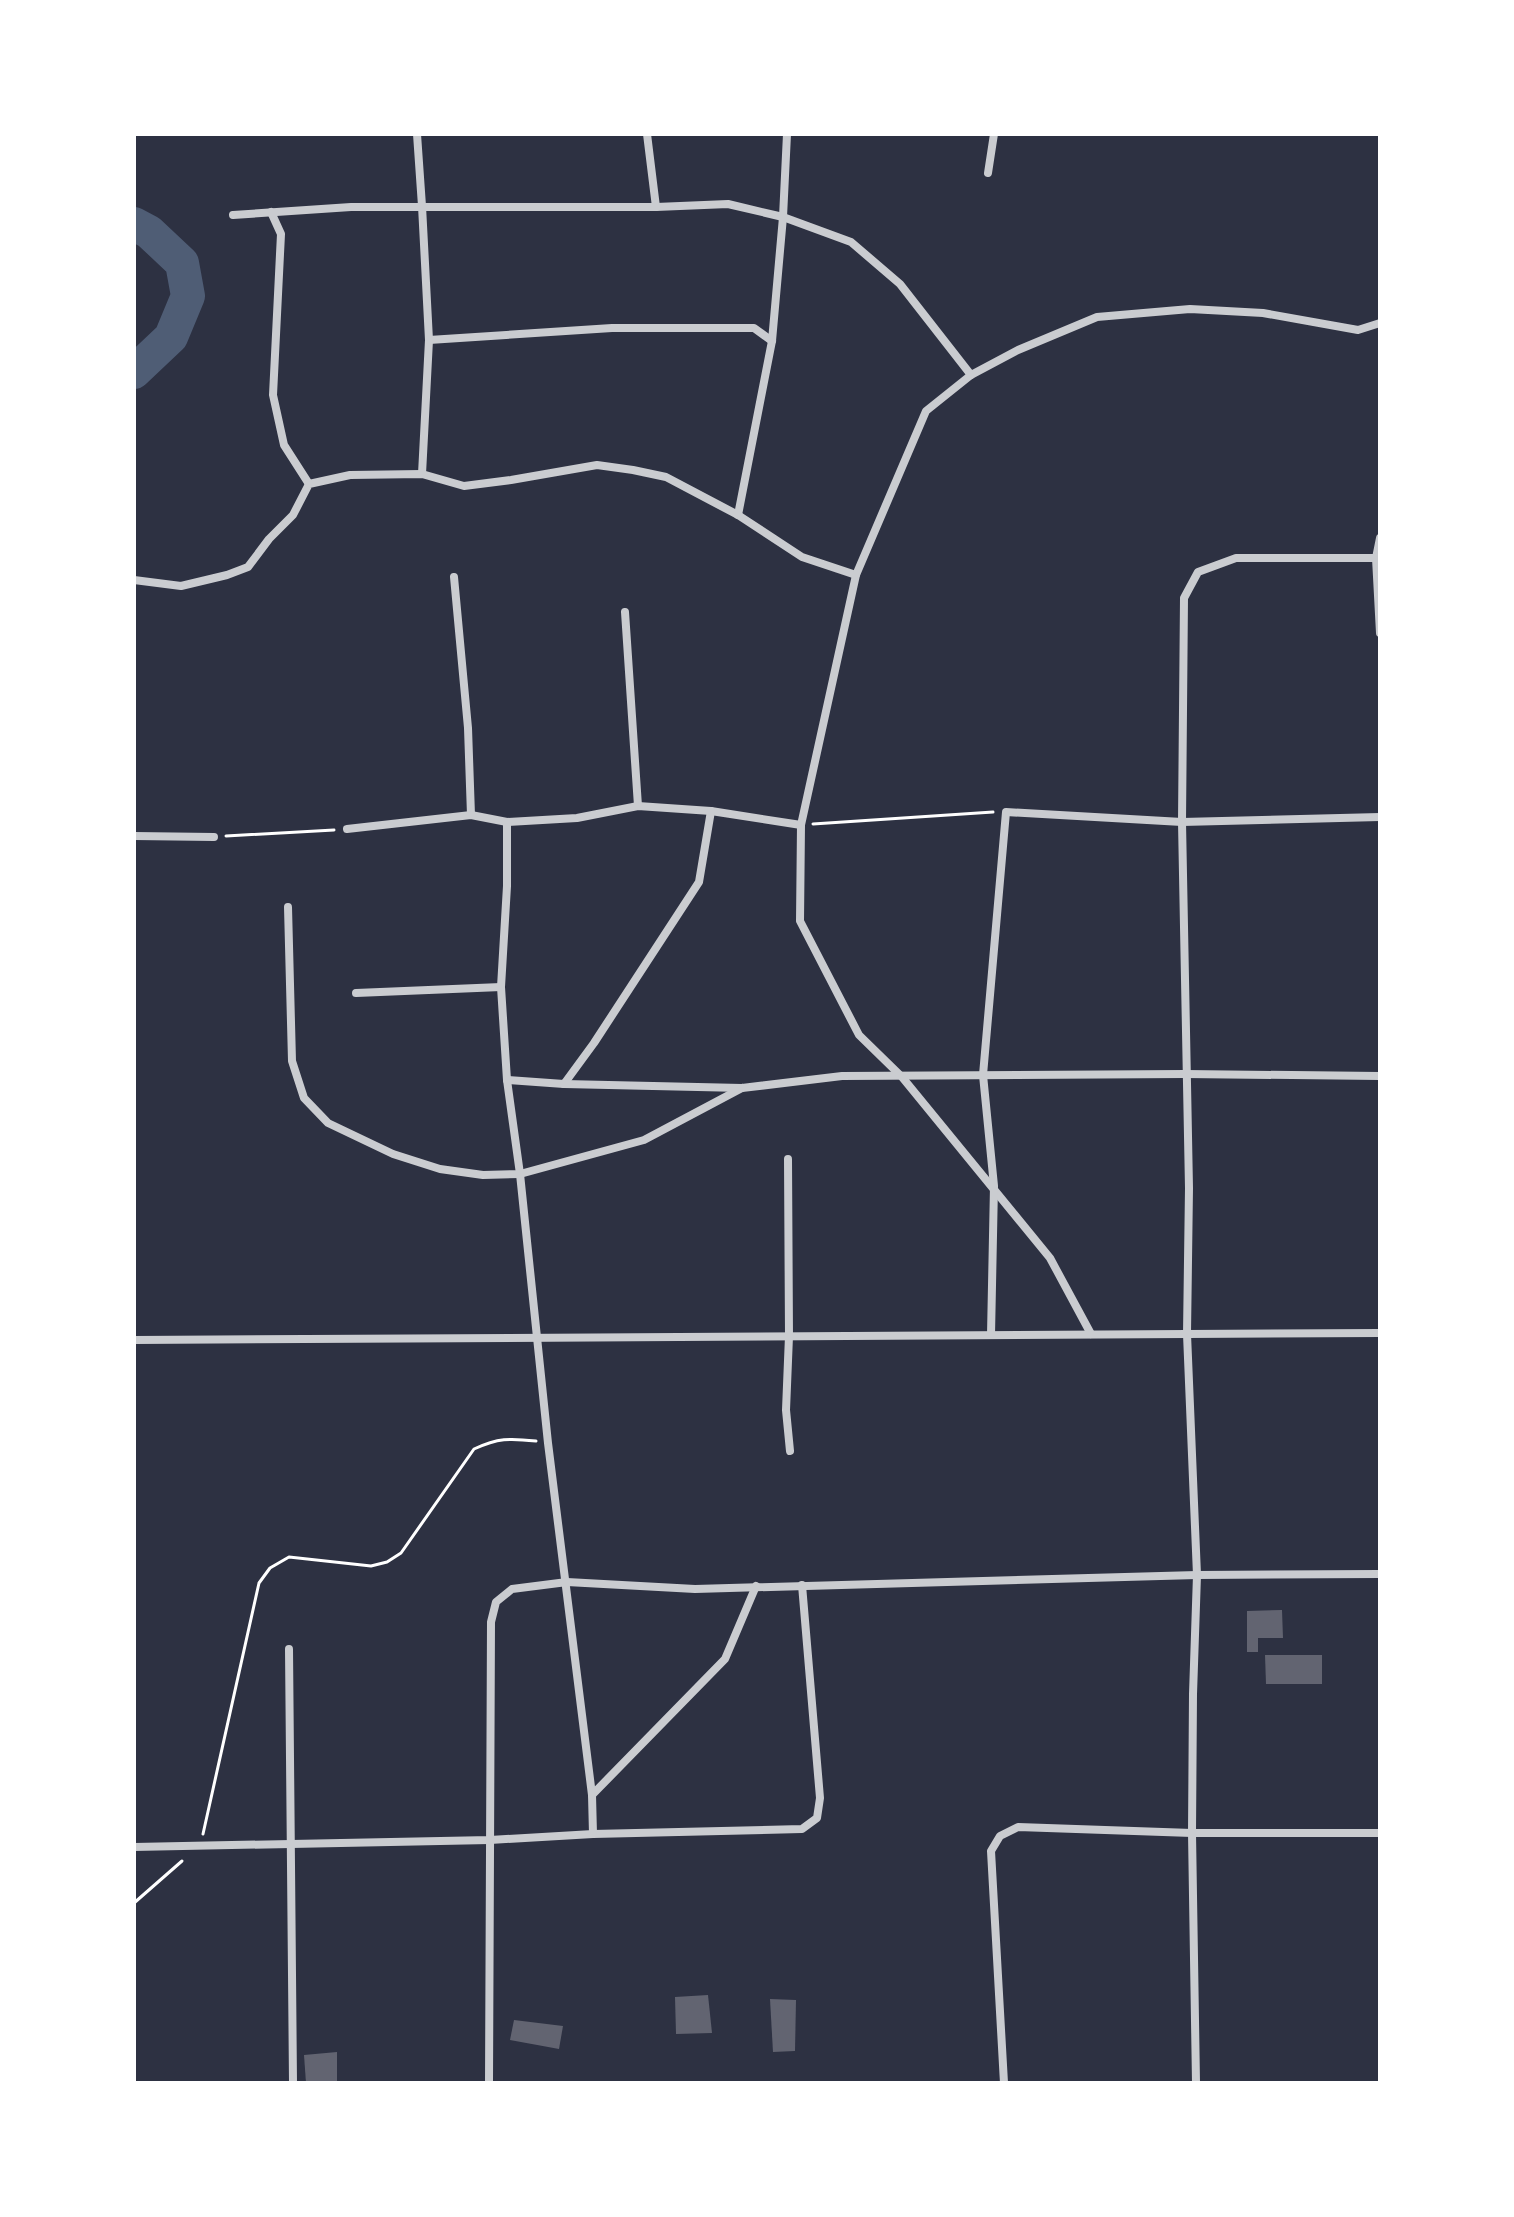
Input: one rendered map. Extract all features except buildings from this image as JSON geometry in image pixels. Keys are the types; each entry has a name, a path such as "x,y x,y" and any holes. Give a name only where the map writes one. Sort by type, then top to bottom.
{"street":[{"path":"417,134 429,340 422,474"},
{"path":"647,134 656,207"},
{"path":"738,515 772,341 787,134"},
{"path":"988,173 994,134"},
{"path":"233,215 351,207 656,207 728,204 783,217 851,242 900,284 971,375"},
{"path":"271,212 281,234 273,395 284,445 309,484"},
{"path":"1091,1334 1050,1258 902,1077 859,1035 800,921 801,825 856,575 926,411 971,375 1018,350 1097,317 1190,309 1263,313 1358,330 1380,323"},
{"path":"429,340 612,328 754,328 772,341"},
{"path":"309,484 350,475 422,474 464,486 597,465 633,470 666,477 738,515 802,557 856,575"},
{"path":"134,580 181,586 248,567 269,539 293,515 309,484"},
{"path":"1380,538 1380,633"},
{"path":"1196,2083 1192,1833 1197,1575 1187,1334 1189,1188 1182,822 1184,598 1198,572 1236,558 1378,558"},
{"path":"454,577 468,728 471,815"},
{"path":"625,612 638,806"},
{"path":"347,829 471,815 507,822 577,818 638,806 711,811 801,825"},
{"path":"564,1084 699,882 711,811"},
{"path":"991,1335 994,1186 983,1075 1006,812 1182,822 1380,817"},
{"path":"507,822 501,987 507,1080 592,1795 593,1834"},
{"path":"134,836 214,837"},
{"path":"288,907 292,1061 304,1098 328,1123 393,1154 440,1169 483,1175 520,1174 644,1140 742,1088"},
{"path":"356,993 501,987"},
{"path":"507,1080 742,1088 842,1076 1380,1076"},
{"path":"788,1159 789,1336 786,1410 790,1451"},
{"path":"134,1340 1380,1333"},
{"path":"489,2083 491,1622 496,1602 512,1589 567,1582 695,1589 1197,1575 1380,1574"},
{"path":"134,1847 490,1840 802,1829 817,1818 820,1798 802,1585"},
{"path":"592,1795 725,1659 756,1586"},
{"path":"289,1649 293,2083"},
{"path":"1004,2083 991,1851 1000,1836 1018,1827 1192,1833 1380,1833"}],"path":[{"path":"801,825 1006,812"},
{"path":"214,837 347,829"},
{"path":"134,1903 200,1846 259,1583 270,1568 289,1557 371,1566 387,1562 401,1553 474,1449 492,1440 516,1438 548,1443"}],"waterway":[{"path":"134,224 149,232 182,263 188,296 171,337 134,372"}]}
